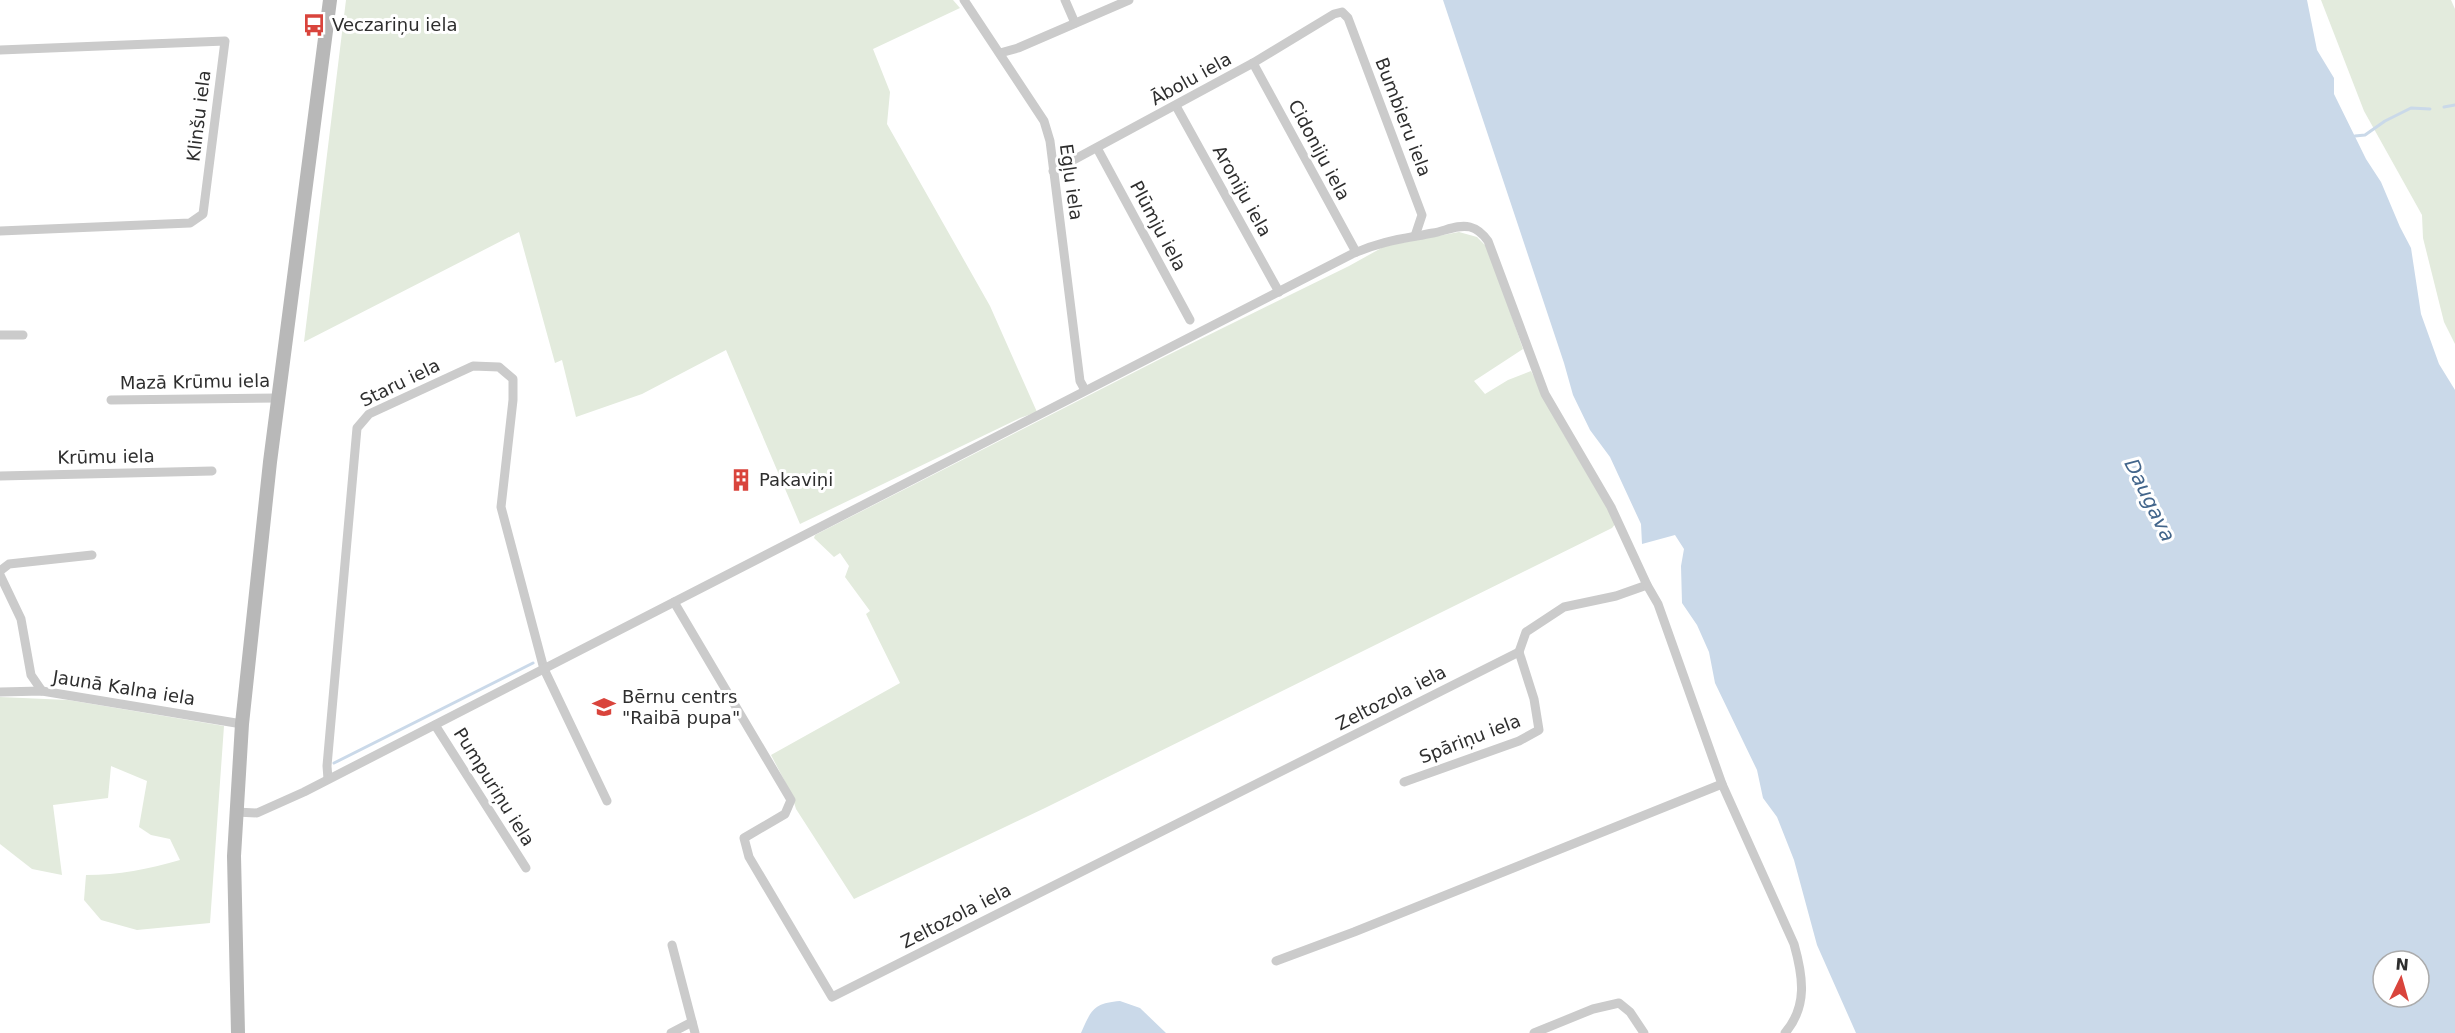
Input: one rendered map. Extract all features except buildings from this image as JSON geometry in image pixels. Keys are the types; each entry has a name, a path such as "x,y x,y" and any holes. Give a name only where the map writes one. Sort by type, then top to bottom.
{"main road":[{"path":"238,1033 234,856 242,723 259,553 330,0"}],"street":[{"name":"Egļu iela","path":"964,0 1044,121 1050,141 1080,381 1085,390"},
{"path":"1065,0 1075,23"},
{"path":"1000,53 1018,48 1130,0"},
{"name":"Ābolu iela","path":"1053,171 1176,106 1334,14 1342,12"},
{"name":"Bumbieru iela","path":"1342,12 1347,18 1422,215 1415,236"},
{"name":"Klinšu iela","path":"0,50 225,41 203,214 199,218 190,223 0,231"},
{"name":"Cidoniju iela","path":"1253,63 1356,252"},
{"name":"Aroniju iela","path":"1176,106 1279,292"},
{"name":"Plūmju iela","path":"1097,148 1190,320"},
{"path":"236,812 257,813 328,779 1356,252 1379,243 1460,226 1470,227 1482,232 1494,255 1545,394 1611,507 1666,621 1722,784 1794,944 1801,969 1803,988 1799,1011 1785,1033"},
{"path":"0,335 23,335"},
{"name":"Staru iela","path":"328,779 327,766 357,428 369,414 473,366 499,367 513,380 501,507 544,669"},
{"name":"Mazā Krūmu iela","path":"111,400 279,398"},
{"name":"Krūmu iela","path":"0,476 212,471"},
{"path":"42,691 31,675 21,619 0,573 9,564 92,555"},
{"path":"1520,652 1526,632 1564,608 1616,596 1647,585"},
{"name":"Zeltozola iela","path":"674,602 791,800 785,814 744,838 749,857 832,997 1520,652"},
{"name":"Spāriņu iela","path":"1404,782 1519,741 1539,730 1534,699 1520,652"},
{"path":"544,669 607,801"},
{"name":"Jaunā Kalna iela","path":"0,692 42,691 242,723"},
{"name":"Pumpuriņu iela","path":"435,725 526,868"},
{"path":"1276,961 1395,916 1722,784"},
{"path":"672,945 695,1033"},
{"path":"1534,1033 1593,1009 1619,1003 1630,1012 1644,1033"},
{"path":"671,1033 692,1022"}],"shaded area":[{"path":"346,0 953,0 960,8 873,49 890,92 887,124 990,306 1037,412 1020,418 800,524 726,350 642,394 576,417 562,360 555,363 519,232 304,342"},
{"path":"2321,0 2451,0 2455,9 2455,344 2444,322 2423,238 2422,215 2364,111"},
{"path":"1459,232 1477,237 1488,248 1523,349 1474,381 1485,394 1508,380 1531,371 1563,433 1616,523 1612,528 1045,808 854,899 796,809 791,793 771,755 900,683 866,614 870,611 845,577 849,566 840,553 834,557 814,538 815,535 1385,246"},
{"path":"0,697 68,700 224,726 210,923 137,930 101,920 84,900 86,875 133,871 180,860 170,839 151,835 139,827 147,781 111,766 108,798 53,805 62,875 32,869 0,844"}],"water":[{"name":"Daugava","path":"1443,0 2307,0 2317,50 2334,78 2334,94 2366,159 2381,182 2411,248 2421,314 2439,364 2455,390 2455,1033 1856,1033 1817,945 1794,860 1777,817 1763,798 1757,770 1715,683 1709,652 1697,625 1682,603 1681,566 1684,549 1675,535 1642,544 1641,524 1610,457 1590,430 1573,395"},
{"path":"1120,1001 1140,1008 1166,1033 1081,1033 1094,1009 1104,1004"}],"waterway":[{"path":"2444,107 2455,105"},
{"path":"2355,136 2365,135 2385,121 2411,108 2430,109"},
{"path":"334,763 533,663"}],"place":[{"name":"Veczariņu iela","path":"314,25"},
{"name":"Pakaviņi","path":"741,480"},
{"name":"Bērnu centrs \"Raibā pupa\"","path":"604,707"}]}
